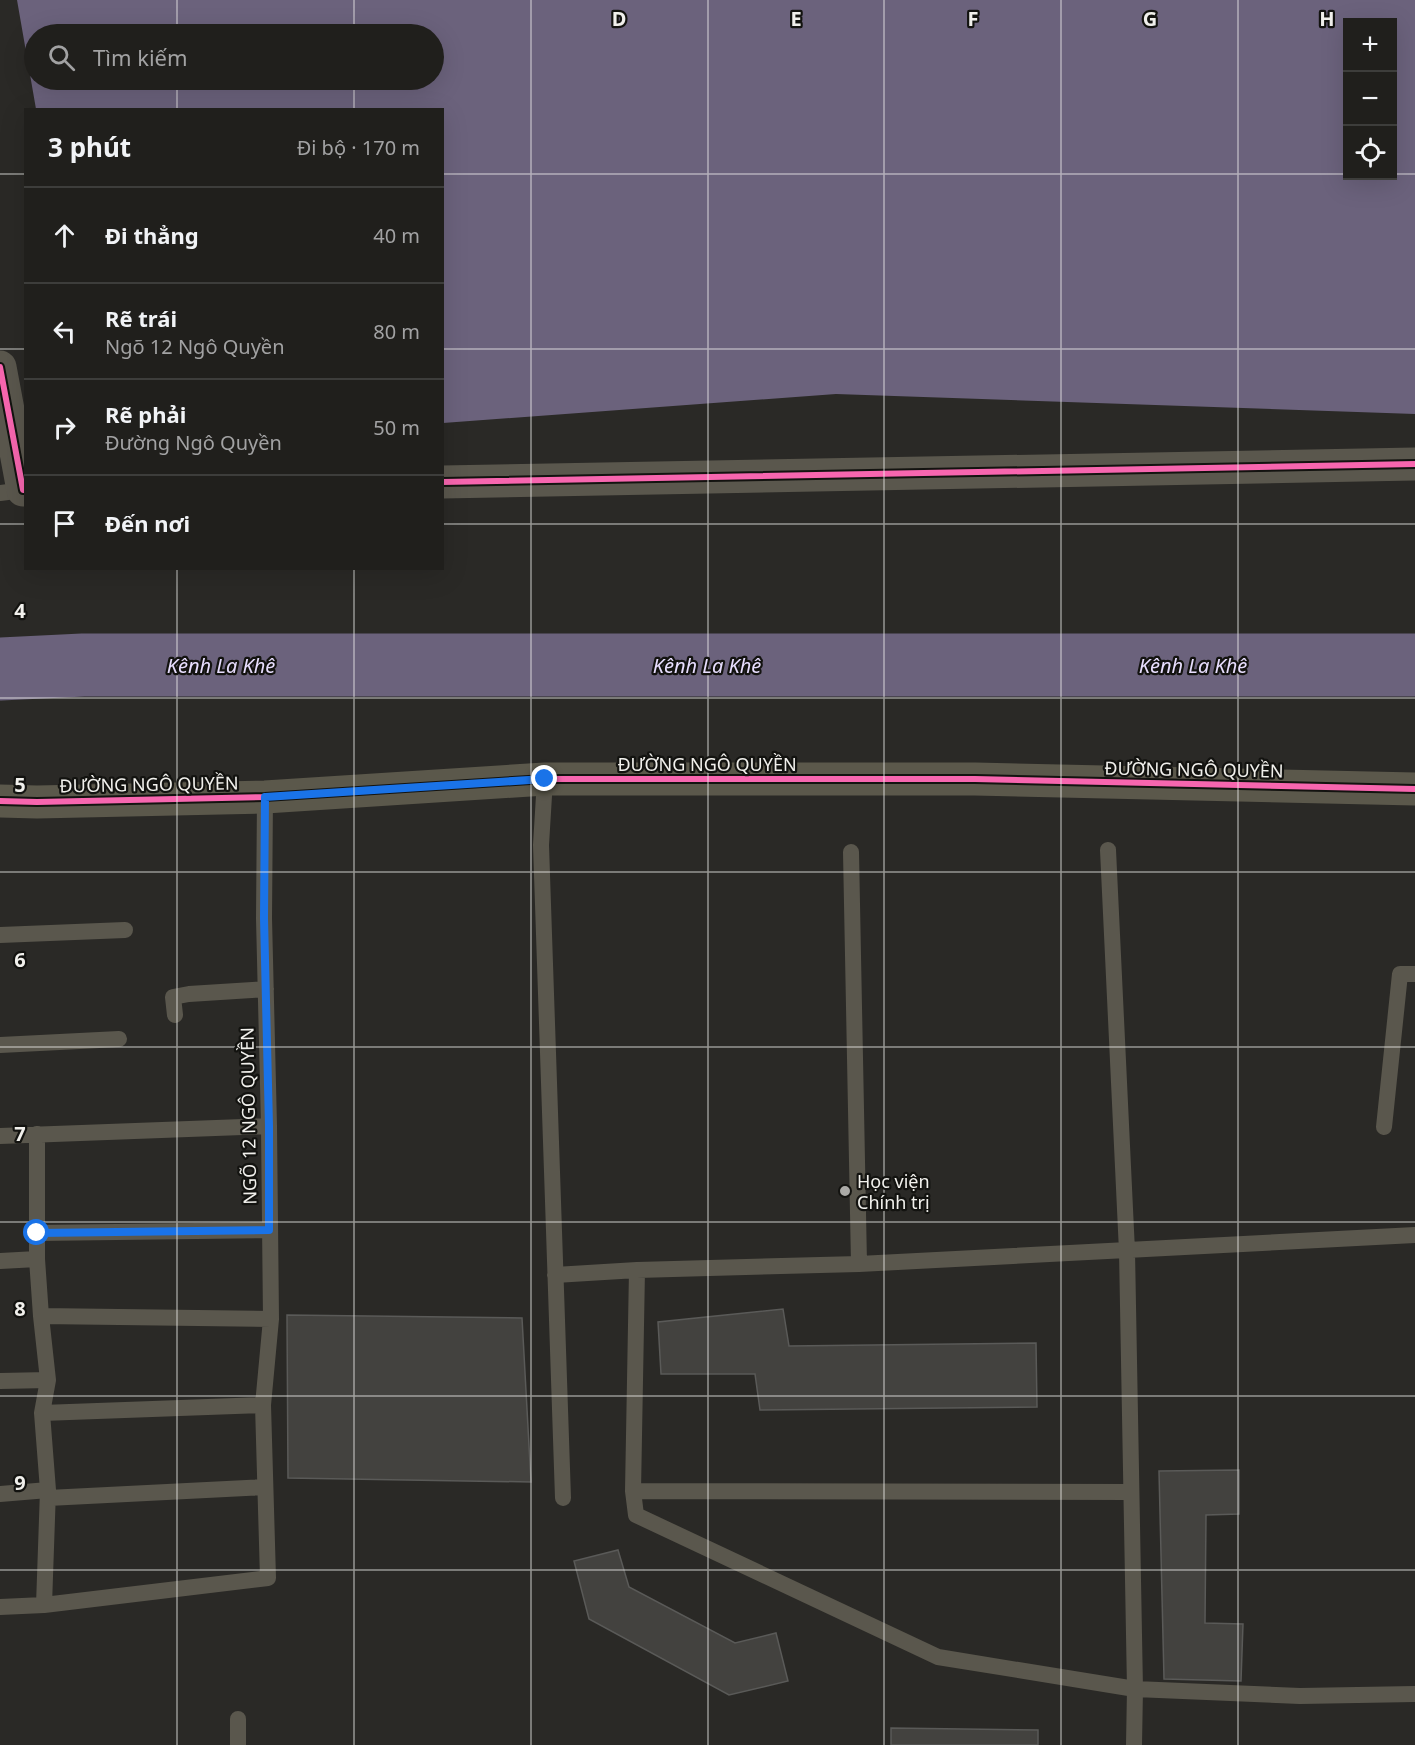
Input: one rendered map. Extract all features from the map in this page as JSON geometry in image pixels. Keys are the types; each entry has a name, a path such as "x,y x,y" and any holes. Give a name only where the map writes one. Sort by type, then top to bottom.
{"street":[{"path":"0,368 16,491"},
{"path":"444,482 1415,464"},
{"name":"ĐƯỜNG NGÔ QUYỀN","path":"0,801 265,797 545,779 975,779 1415,789"}],"lane":[{"path":"545,779 541,845 563,1497"},
{"name":"NGÕ 12 NGÔ QUYỀN","path":"44,1605 268,1578 263,1405 271,1319 264,918 265,797"},
{"path":"1108,850 1127,1251 1134,1745"},
{"path":"851,852 859,1263"},
{"path":"0,935 125,930"},
{"path":"1384,1126 1400,974 1415,974"},
{"path":"175,1015 173,997 266,989"},
{"path":"0,1045 119,1039"},
{"path":"0,1136 269,1126"},
{"path":"0,1607 44,1605 48,1494 42,1413 48,1380 37,1259 37,1134"},
{"path":"37,1233 269,1230"},
{"path":"555,1275 1127,1251 1415,1236"},
{"path":"0,1261 37,1259"},
{"path":"637,1270 633,1491 636,1515 938,1657 1135,1689 1300,1696 1415,1694"},
{"path":"41,1316 271,1319"},
{"path":"0,1381 48,1380"},
{"path":"42,1413 263,1405"},
{"path":"0,1494 265,1487"},
{"path":"633,1491 1131,1492"},
{"path":"238,1719 238,1745"}],"shaded area":[{"path":"17,0 1415,0 1415,414 836,394 444,423 444,108 36,108 33,90 444,90 444,24 24,24 24,40"}],"building":[{"path":"783,1309 789,1346 1036,1343 1037,1407 760,1410 755,1374 661,1374 658,1322"},
{"path":"287,1315 522,1318 531,1482 288,1478"},
{"path":"1239,1470 1239,1514 1206,1515 1205,1623 1243,1624 1241,1681 1164,1679 1159,1471"},
{"path":"618,1550 629,1587 735,1643 776,1633 788,1681 729,1695 589,1619 574,1561"},
{"path":"891,1728 1038,1730 1038,1745 891,1745"}],"waterway":[{"name":"Kênh La Khê","path":"0,669 83,665 1415,665"}],"cycle path":[{"path":"0,367 24,490"},
{"path":"444,482 1415,464"},
{"path":"0,801 265,797 545,779 975,779 1415,789"}],"place":[{"name":"Học viện Chính trị","path":"845,1191"}],"route":[{"path":"37,1233 269,1230 264,918 265,797 545,779"}]}
